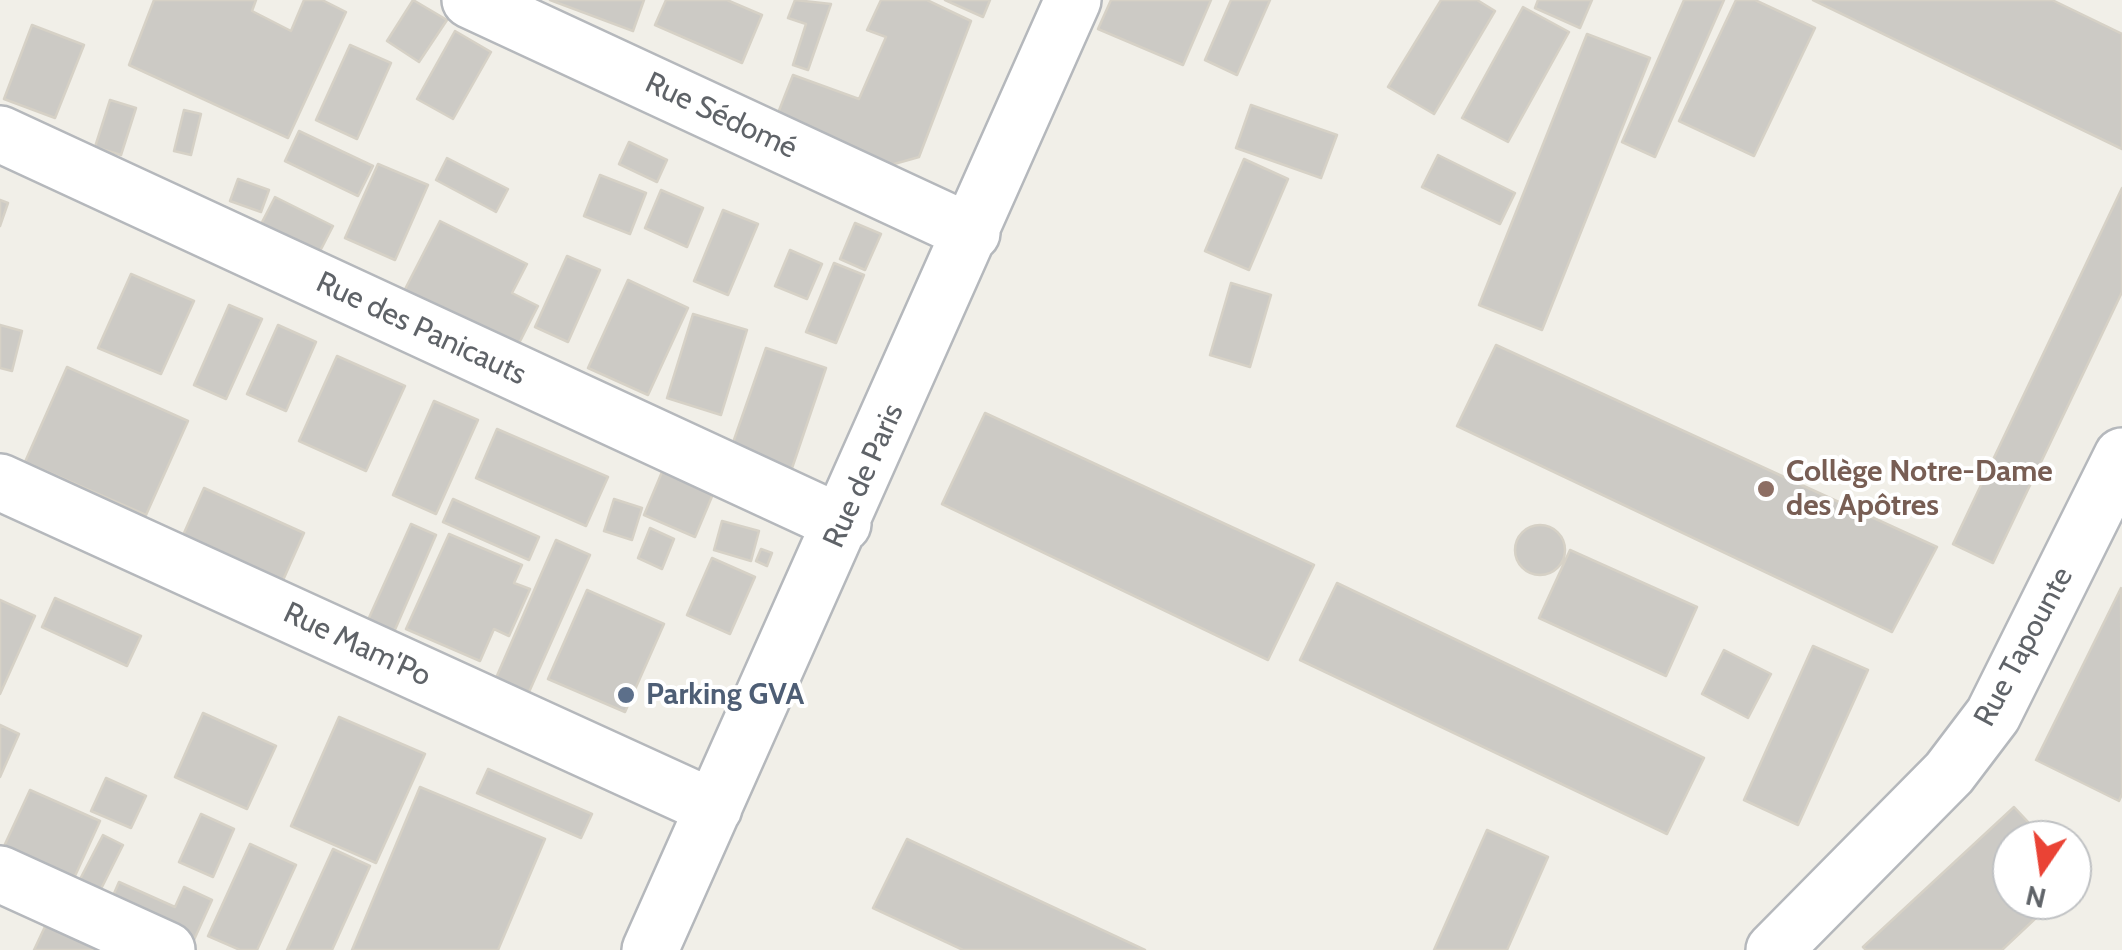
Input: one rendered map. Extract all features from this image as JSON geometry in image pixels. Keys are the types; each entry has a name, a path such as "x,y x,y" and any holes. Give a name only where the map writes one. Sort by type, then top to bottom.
{"street":[{"name":"Rue Sédomé","path":"470,0 972,232"},
{"name":"Rue de Paris","path":"650,950 1073,0"},
{"name":"Rue des Panicauts","path":"0,134 842,524"},
{"name":"Rue Tapounte","path":"1774,950 1949,773 1993,715 2122,456"},
{"name":"Rue Mam'Po","path":"0,482 714,808"},
{"path":"0,874 166,950"}],"building":[{"path":"154,0 256,0 252,11 291,31 304,0 322,0 346,12 288,138 129,65"},
{"path":"413,0 447,20 419,62 387,41"},
{"path":"550,0 644,0 633,31"},
{"path":"666,0 727,0 762,15 742,63 655,25"},
{"path":"795,0 831,4 808,70 793,65 806,24 788,18"},
{"path":"881,0 927,0 971,21 919,157 887,166 778,113 793,75 859,99 886,37 867,30"},
{"path":"945,0 990,0 983,17"},
{"path":"1111,0 1211,0 1183,65 1098,29"},
{"path":"1231,0 1270,0 1237,75 1205,60"},
{"path":"1441,0 1477,0 1495,11 1434,114 1388,87"},
{"path":"1538,0 1592,0 1580,28 1535,8"},
{"path":"1684,0 1724,0 1655,157 1622,142"},
{"path":"1736,0 1755,0 1815,28 1754,156 1679,121"},
{"path":"1813,0 2052,0 2122,34 2122,149"},
{"path":"1523,7 1569,32 1508,142 1462,118"},
{"path":"32,25 84,45 55,118 4,99"},
{"path":"455,31 491,52 453,119 417,99"},
{"path":"1587,34 1650,58 1542,330 1479,305"},
{"path":"350,45 391,63 357,139 316,120"},
{"path":"110,100 136,108 121,155 95,147"},
{"path":"1251,105 1337,135 1321,178 1236,148"},
{"path":"184,110 201,114 191,155 174,151"},
{"path":"299,131 373,166 358,196 285,161"},
{"path":"629,142 667,160 657,182 619,164"},
{"path":"1438,155 1515,193 1500,224 1422,187"},
{"path":"447,158 508,189 496,212 436,180"},
{"path":"1244,159 1288,179 1249,270 1205,251"},
{"path":"378,164 428,185 395,260 345,238"},
{"path":"600,175 646,193 630,234 584,216"},
{"path":"238,179 269,190 261,212 230,201"},
{"path":"2122,188 2122,292 1993,563 1953,544"},
{"path":"661,190 703,208 687,247 645,228"},
{"path":"275,197 333,226 317,257 259,228"},
{"path":"0,200 8,203 0,226"},
{"path":"723,210 758,224 728,295 694,281"},
{"path":"440,221 527,264 512,293 538,306 513,355 400,299"},
{"path":"855,223 881,234 865,270 840,259"},
{"path":"790,250 822,264 807,299 775,286"},
{"path":"567,256 600,270 568,342 535,327"},
{"path":"834,263 864,275 836,343 806,332"},
{"path":"131,274 194,301 161,374 98,348"},
{"path":"628,280 688,308 648,395 588,368"},
{"path":"1231,283 1271,295 1250,367 1210,355"},
{"path":"229,305 262,319 226,399 194,385"},
{"path":"693,314 747,330 721,415 667,398"},
{"path":"0,325 22,331 12,371 0,368"},
{"path":"278,325 316,342 286,411 247,394"},
{"path":"1496,345 1937,547 1892,632 1457,426"},
{"path":"766,348 826,368 788,480 727,460"},
{"path":"337,356 405,386 366,471 299,441"},
{"path":"67,367 188,421 146,515 25,462"},
{"path":"434,401 478,420 436,514 393,495"},
{"path":"985,413 1314,565 1268,660 942,504"},
{"path":"497,429 608,477 586,526 476,478"},
{"path":"662,472 713,494 695,537 644,515"},
{"path":"204,488 304,533 276,596 176,551"},
{"path":"453,499 539,537 529,560 443,522"},
{"path":"614,499 642,508 632,540 604,531"},
{"path":"722,521 759,531 751,561 714,550"},
{"path":"411,524 436,535 394,632 368,620"},
{"path":"1540,525 1558,532 1565,550 1558,568 1540,575 1522,568 1515,550 1522,532"},
{"path":"650,528 674,539 662,569 638,558"},
{"path":"449,534 522,565 514,583 530,589 509,636 494,629 480,661 406,629"},
{"path":"556,540 590,555 529,692 496,678"},
{"path":"761,549 772,553 767,566 756,561"},
{"path":"1570,550 1697,607 1666,676 1539,618"},
{"path":"712,558 755,577 730,634 687,615"},
{"path":"1337,583 1704,758 1667,834 1300,660"},
{"path":"2121,588 2122,794 2119,801 2036,760"},
{"path":"587,590 664,624 625,712 548,679"},
{"path":"55,598 141,636 127,666 42,627"},
{"path":"0,600 35,616 0,694"},
{"path":"1813,646 1868,670 1798,825 1744,800"},
{"path":"1724,650 1771,674 1748,718 1702,694"},
{"path":"203,713 276,746 247,809 175,777"},
{"path":"339,717 425,754 376,863 291,826"},
{"path":"0,725 19,734 0,777"},
{"path":"488,769 592,814 581,838 477,793"},
{"path":"106,778 146,796 131,828 91,811"},
{"path":"420,787 545,839 498,950 352,950"},
{"path":"30,790 100,821 70,887 0,855"},
{"path":"2014,807 2026,820 2000,820"},
{"path":"201,814 234,829 213,877 179,862"},
{"path":"1992,827 1992,920 2034,920 2002,950 1863,947"},
{"path":"1487,830 1548,857 1507,950 1434,950"},
{"path":"103,835 123,845 98,895 77,885"},
{"path":"907,839 1145,950 963,950 873,908"},
{"path":"250,844 296,865 257,950 240,950 208,936"},
{"path":"333,849 370,866 332,950 287,950"},
{"path":"119,882 175,907 184,887 212,900 193,942 109,905"},
{"path":"50,916 119,950 34,950"}],"place":[{"name":"Collège Notre-Dame des Apôtres","path":"1766,489"},
{"name":"Parking GVA","path":"626,695"}]}
